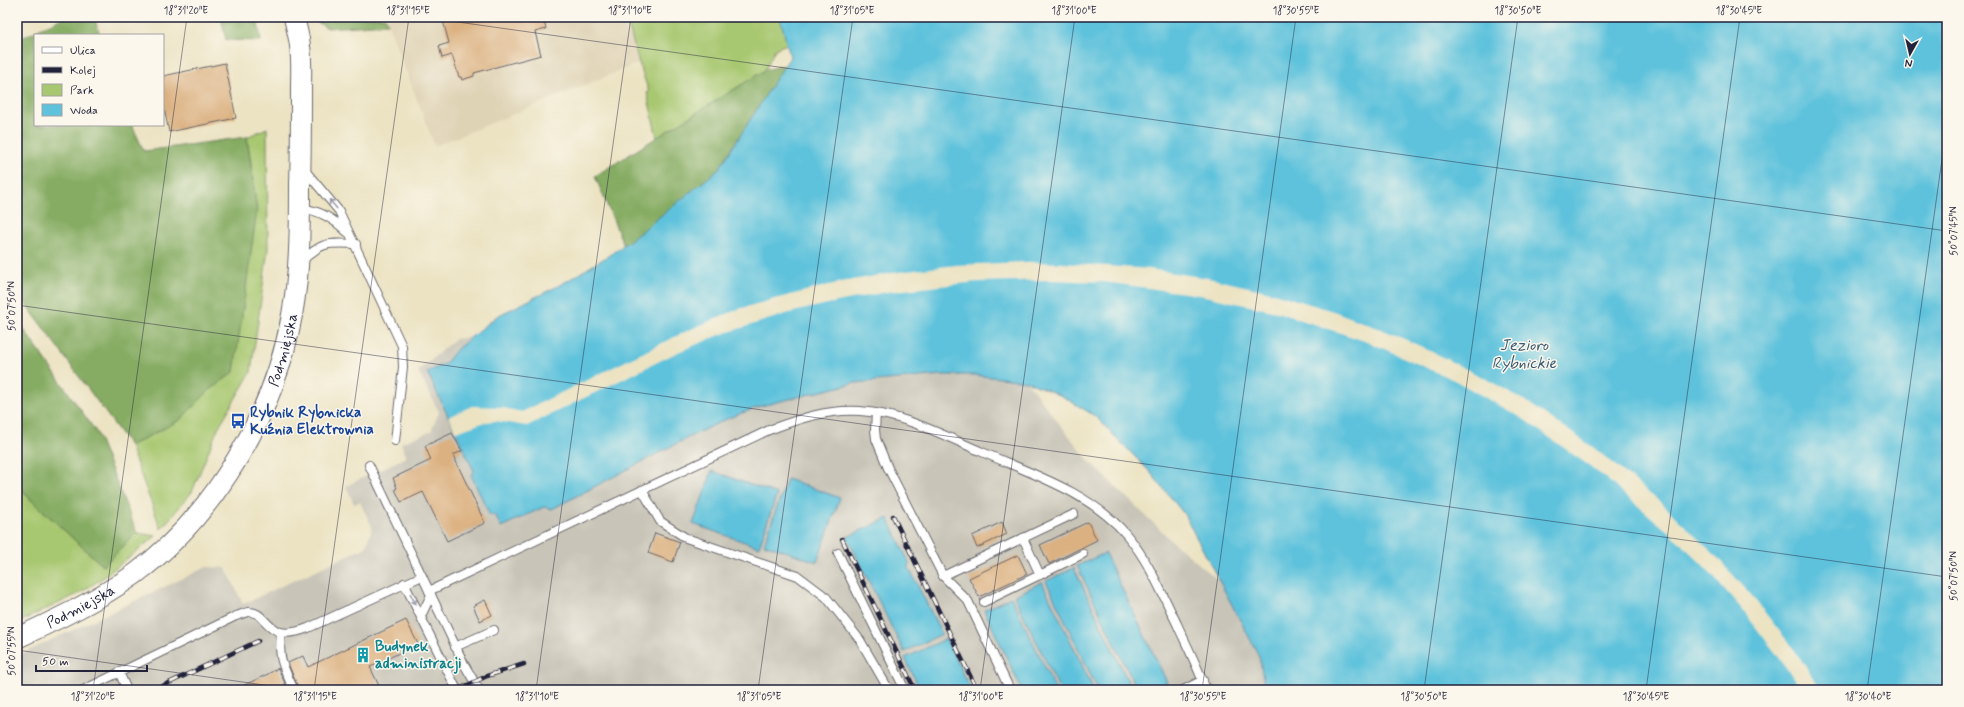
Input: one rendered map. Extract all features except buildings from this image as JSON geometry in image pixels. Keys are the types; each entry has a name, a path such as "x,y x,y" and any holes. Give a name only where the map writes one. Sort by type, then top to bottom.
{"street":[{"name":"Podmiejska","path":"17,638 76,610 135,573 159,554 180,533 218,486 247,441 270,391 289,330 298,265 301,165 300,48 294,17"}],"lane":[{"path":"301,165 339,211 402,346 403,367 395,441"},
{"path":"300,208 315,211 332,219 354,241"},
{"path":"298,265 321,245 354,241"},
{"path":"421,616 430,593 769,430 801,418 837,412 860,411 876,413 923,426 1032,474 1083,500 1113,521 1135,546 1146,564 1168,606 1203,680 1206,690"},
{"path":"876,413 875,430 879,448 943,576 968,601 1010,690"},
{"path":"369,465 455,647 479,690"},
{"path":"642,490 660,521 686,538 798,576 826,597 860,640 889,690"},
{"path":"943,576 1074,514"},
{"path":"1023,538 1040,575"},
{"path":"838,553 905,690"},
{"path":"984,602 1083,554"},
{"path":"83,690 236,616 248,612 258,615 273,629 281,633 291,633 308,628 422,576"},
{"path":"404,583 457,690"},
{"path":"455,647 494,630"},
{"path":"281,633 279,651 281,660 294,690"},
{"path":"119,672 127,690"},
{"path":"1183,690 1203,680"}],"shaded area":[{"path":"385,17 626,17 639,63 435,146"},
{"path":"471,337 458,348 445,364 427,372 474,471 471,474 491,516 495,514 502,527 544,507 552,508 695,434 729,418 761,406 855,383 942,375 973,375 1026,381 1088,460 1174,543 1273,626 1302,690 17,690 17,656 207,567 226,568 243,604 366,547 372,527 360,502 354,504 346,486 406,457 401,443 431,431 439,412 418,371 455,339"}],"green space":[{"path":"64,17 94,17 100,34 34,34 34,126 132,126 144,151 247,137 257,210 234,372 210,390 180,420 130,446 17,292 17,37 20,39"},
{"path":"221,17 257,17 261,41 226,40"},
{"path":"314,17 385,17 388,24 328,28 315,21"},
{"path":"626,17 780,17 787,44 775,49 765,70 657,138 647,93 649,92"},
{"path":"785,65 719,169 624,246 595,176 765,70"},
{"path":"267,128 268,249 251,372 218,428 192,492 161,529 130,446 180,420 210,390 234,372 252,170 247,137"},
{"path":"17,320 97,433 137,533 103,566 27,496 17,482"},
{"path":"17,482 27,496 103,566 137,533 156,536 104,577 80,593 17,623"}],"water":[{"name":"Jezioro Rybnickie","path":"780,17 1947,17 1947,690 1265,690 1259,656 1184,514 1150,472 1095,416 1062,396 1026,381 973,375 942,375 855,383 761,406 729,418 695,434 552,509 544,507 501,527 495,515 490,516 471,475 474,471 427,372 445,364 458,348 497,316 562,284 608,256 632,239 719,169 790,57"},
{"path":"712,471 777,494 759,547 693,524"},
{"path":"787,479 840,498 817,562 764,544"},
{"path":"888,518 909,562 909,568 942,634 904,652 847,537"},
{"path":"1105,553 1167,682 1150,690 1137,690 1077,566"},
{"path":"1074,568 1132,690 1098,690 1046,581"},
{"path":"1042,582 1094,690 1060,690 1014,596"},
{"path":"1011,597 1056,690 1022,690 984,610"},
{"path":"946,639 971,690 920,690 905,658"}],"pier":[{"path":"1026,262 1149,269 1213,279 1270,292 1336,312 1388,332 1420,346 1490,381 1527,402 1594,448 1661,503 1716,556 1751,595 1796,652 1821,690 1802,690 1741,608 1702,564 1670,533 1598,472 1522,418 1454,380 1371,343 1277,312 1200,295 1104,282 1049,280 976,282 886,292 789,313 722,334 678,352 527,426 495,421 485,422 456,432 448,417 472,406 499,407 522,412 689,330 739,309 775,299 841,282 899,272 957,265"}],"railway":[{"path":"893,516 977,690"},
{"path":"842,539 915,690"},
{"path":"154,690 258,641"},
{"path":"457,690 487,676 524,664"}],"place":[{"name":"Rybnik Rybnicka Kuźnia Elektrownia","path":"238,421"},
{"name":"Budynek administracji","path":"363,655"}]}
